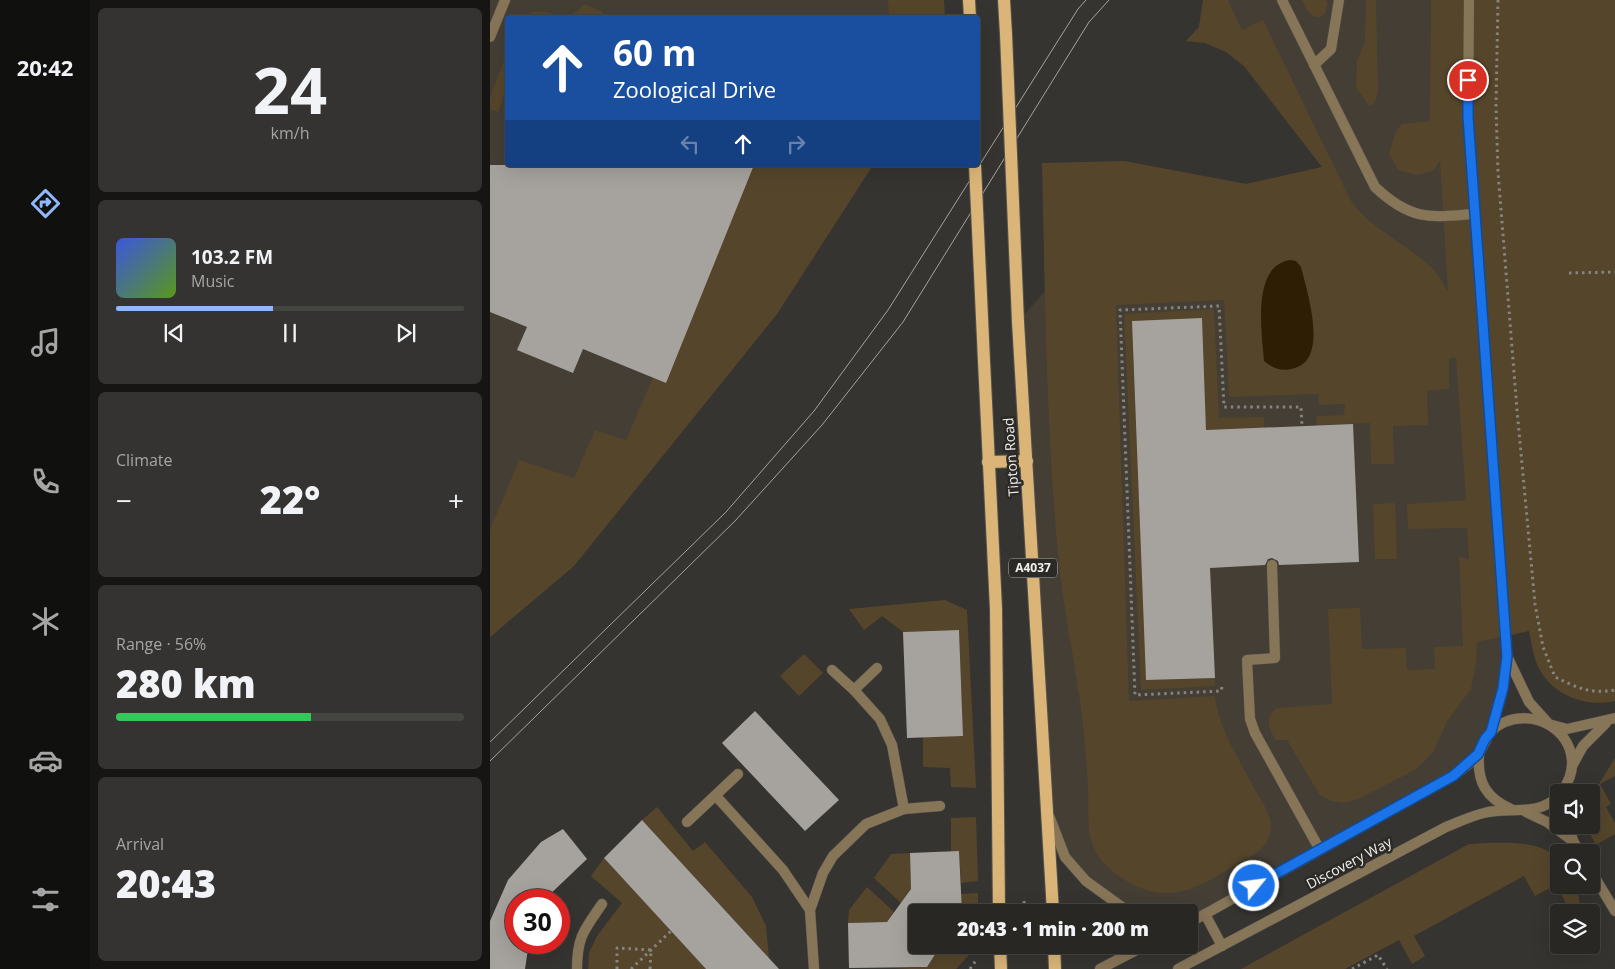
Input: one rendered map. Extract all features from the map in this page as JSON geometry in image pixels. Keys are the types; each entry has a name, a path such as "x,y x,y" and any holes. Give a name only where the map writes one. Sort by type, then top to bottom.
{"main road":[{"path":"969,0 970,15"},
{"name":"Tipton Road","path":"1004,0 1018,322 1053,904"},
{"name":"Tipton Road","path":"976,167 996,609 999,904"},
{"path":"988,462 1027,461"},
{"path":"1000,954 1001,969"},
{"path":"1054,954 1055,969"}],"street":[{"path":"491,31 505,0"},
{"path":"1282,0 1372,180 1390,201 1401,209 1421,215 1437,217 1474,214"},
{"path":"1314,65 1331,49 1339,0"},
{"path":"1469,0 1468,117 1507,656 1503,688 1491,732"},
{"path":"1272,565 1275,658 1247,660 1250,719 1262,747 1320,850"},
{"path":"1507,656 1529,702 1561,734 1567,744 1572,760 1569,784"},
{"path":"854,690 877,668"},
{"path":"832,670 854,690 880,719 892,744 904,809"},
{"name":"Discovery Way","path":"1198,918 1453,776 1478,754 1485,739 1504,722 1518,718 1535,718 1567,729 1613,719"},
{"path":"1571,768 1583,746 1598,728 1613,719"},
{"path":"1478,754 1478,768 1482,784 1496,802 1547,822 1573,841"},
{"path":"687,822 738,774"},
{"path":"1567,784 1569,780"},
{"path":"716,796 783,870 810,910"},
{"name":"Discovery Way","path":"1178,969 1446,827 1484,813 1538,810 1550,802"},
{"path":"814,969 810,910 822,873 839,850 866,824 904,809 940,806"},
{"path":"1048,814 1065,857 1086,881 1118,904"},
{"path":"1571,834 1575,844"},
{"path":"1600,886 1615,911"},
{"path":"577,969 577,946 583,932 602,904"},
{"path":"1205,914 1222,946"},
{"path":"1100,969 1129,954"}],"path":[{"path":"1498,0 1496,106 1498,172 1527,522 1543,647 1555,677 1577,688 1596,693 1615,690"},
{"path":"1570,273 1615,272"},
{"path":"1222,687 1221,691 1135,694 1120,310 1219,306 1224,408 1301,407 1302,426"},
{"path":"631,969 671,930"},
{"path":"616,969 617,948 651,950"},
{"path":"650,969 651,950"},
{"path":"1352,969 1378,955 1387,969"}],"shaded area":[{"path":"490,0 912,0 912,15 505,15 505,167 872,167 777,314 574,566 490,637"},
{"path":"888,0 944,0 945,15 889,15"},
{"path":"1203,0 1439,0 1499,549 1503,688 1479,755 1453,776 1198,917 1198,904 1120,904 1065,857 1049,814 1018,322 1045,291 1089,306 1124,161 1246,184 1322,167 1244,66 1226,52 1205,43 1186,41 1199,27"},
{"path":"1203,0 1228,0 1242,30 1263,20 1351,201 1369,221 1433,269 1448,292 1440,161 1433,171 1416,175 1398,170 1389,154 1396,131 1402,124 1430,121 1431,0 1615,0 1615,701 1595,703 1575,699 1557,690 1543,675 1537,665 1529,631 1477,642 1476,663 1471,689 1448,720 1433,752 1417,769 1360,798 1345,803 1331,801 1319,794 1287,740 1275,740 1269,719 1270,715 1277,708 1332,704 1328,609 1360,608 1362,649 1406,648 1407,670 1435,669 1434,647 1463,646 1459,556 1469,560 1467,528 1408,529 1407,504 1466,500 1456,358 1449,358 1449,389 1427,391 1428,425 1393,426 1394,464 1371,464 1370,423 1317,425 1316,416 1344,415 1345,404 1319,405 1318,394 1229,397 1224,300 1116,305 1129,701 1215,696 1225,732 1271,821 1268,841 1259,851 1193,888 1180,892 1166,893 1152,892 1122,878 1099,857 1091,841 1088,820 1087,772 1083,725 1060,574 1054,505 1047,358 1042,163 1124,161 1246,184 1322,167 1244,66 1226,52 1205,43 1186,41 1199,27"},
{"path":"1302,0 1325,0 1328,3 1325,14 1320,17 1313,16 1308,12"},
{"path":"1366,0 1376,0 1378,91 1375,103 1369,106 1356,87 1357,60 1365,42"},
{"path":"584,4 603,12 601,15 569,15 577,11"},
{"path":"539,11 562,15 527,15"},
{"path":"505,58 505,93 498,112 490,109 490,97"},
{"path":"753,167 872,167 777,314 574,566 490,637 490,530 519,460 574,478 595,430 626,440 653,377 666,383"},
{"path":"1290,260 1296,261 1301,267 1311,307 1313,338 1311,352 1305,362 1295,368 1282,370 1264,361 1261,318 1262,302 1264,287 1269,274 1278,265"},
{"path":"1214,309 1219,418 1264,417 1264,428 1206,430 1202,319 1132,321 1146,680 1215,678 1215,686 1141,690 1124,314"},
{"path":"1395,503 1397,559 1375,559 1373,504"},
{"path":"945,600 967,610 976,788 951,787 950,768 923,767 923,737 963,735 959,630 903,632 882,616 864,630 849,609"},
{"path":"804,654 823,673 799,696 780,676"},
{"path":"1615,758 1615,776 1599,784"},
{"path":"1600,784 1611,804 1606,807 1615,823 1615,834 1595,844 1590,834 1600,834"},
{"path":"657,807 693,851 705,842 752,897 766,926 769,958 642,820"},
{"path":"976,817 978,881 961,883 959,851 951,851 951,818"},
{"path":"1469,844 1525,844 1544,849 1550,853 1550,888 1535,896 1524,876 1414,936 1425,956 1412,964 1399,940 1345,969 1241,969"},
{"path":"910,853 911,889 901,903 874,878 891,854"},
{"path":"604,858 706,969 588,969 589,953 597,936 622,903 591,876"},
{"path":"867,887 894,912 887,922 848,923 849,910"},
{"path":"978,893 978,904 962,904 961,894"},
{"path":"1561,894 1578,894 1579,904 1567,904"},
{"path":"935,954 970,954 956,969 894,969 926,967"}],"building":[{"path":"490,165 505,165 505,167 753,167 666,383 583,349 573,373 517,350 527,327 490,312"},
{"path":"1202,318 1206,430 1353,424 1359,562 1279,565 1278,561 1272,558 1268,559 1265,565 1210,568 1215,678 1146,680 1132,321"},
{"path":"959,630 963,736 907,738 903,632"},
{"path":"755,711 839,800 805,831 722,743"},
{"path":"642,820 779,969 706,969 604,858"},
{"path":"563,829 587,859 556,889 505,889 505,954 527,954 525,969 490,969 490,921 508,880 541,842"},
{"path":"959,851 962,904 908,904 908,954 935,954 927,967 849,968 848,923 887,922 911,889 910,853"}],"tram line":[{"path":"980,164 1078,9 1086,0"},
{"path":"490,761 735,521 822,425 903,322 1089,22 1109,0"},
{"path":"490,742 726,512 814,411 888,310 978,167"}],"route":[{"path":"1254,886 1453,776 1478,754 1485,739 1491,732 1499,706 1507,656 1468,117 1468,80"}]}
